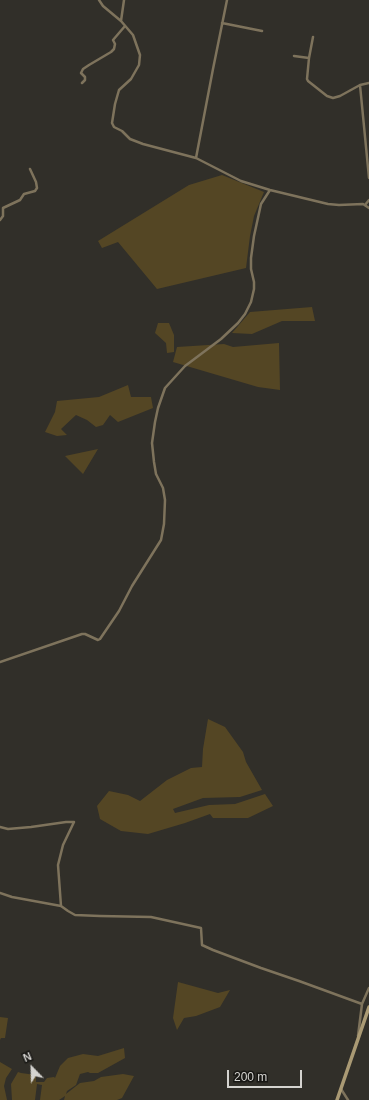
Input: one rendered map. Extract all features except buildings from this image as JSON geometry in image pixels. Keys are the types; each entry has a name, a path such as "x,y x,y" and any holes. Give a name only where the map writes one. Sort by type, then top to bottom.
{"main road":[{"path":"337,1100 369,1007"}],"street":[{"path":"99,0 103,6 121,21 133,35 140,55 139,65 131,79 119,90 112,123 114,127 130,139 143,144 196,158 242,181 270,190 328,204 365,205 369,208"},
{"path":"121,21 124,0"},
{"path":"196,158 227,0"},
{"path":"222,23 262,31"},
{"path":"82,82 85,80 85,77 81,73 83,69 112,52 114,49 113,40 125,26"},
{"path":"313,37 309,58 308,81 329,97 333,98 340,96 360,85 369,83"},
{"path":"294,56 309,58"},
{"path":"360,85 369,178"},
{"path":"0,220 3,216 3,208 20,200 24,194 35,191 37,188 30,169"},
{"path":"0,662 82,634 98,640 100,639 119,611 132,586 161,540 166,500 163,488 156,474 152,442 158,408 165,388 184,366 221,339 245,314 251,302 254,289 250,258 254,236 261,204 270,190"},
{"path":"365,205 369,200"},
{"path":"0,827 8,829 74,822 63,845 58,865 61,906"},
{"path":"0,893 12,897 61,906 75,915 151,917 201,928 202,944 213,950 362,1004"},
{"path":"358,1039 362,1004 369,988"},
{"path":"341,1089 348,1100"}],"shaded area":[{"path":"222,175 264,192 254,216 246,268 157,289 118,242 102,248 98,241 189,185"},
{"path":"312,307 315,321 282,321 252,334 232,333 250,312"},
{"path":"158,323 169,323 174,335 174,352 167,353 166,343 155,333"},
{"path":"279,343 280,390 258,387 173,362 177,347 224,344 233,347"},
{"path":"128,385 131,397 151,397 153,408 118,422 110,415 103,425 96,427 87,420 76,415 61,429 67,435 57,436 45,432 55,412 57,401 99,397"},
{"path":"98,449 83,474 65,456"},
{"path":"208,719 225,727 243,752 246,762 262,790 240,797 203,798 173,809 175,813 209,805 235,804 265,794 273,806 248,818 213,818 210,814 148,834 121,831 100,819 97,806 109,791 128,795 140,801 167,780 191,768 202,767 203,749"},
{"path":"178,982 218,993 230,990 220,1007 196,1016 184,1018 177,1030 173,1018"},
{"path":"0,1017 8,1018 5,1038 1,1038 0,1040"},
{"path":"124,1048 125,1058 98,1073 88,1072 80,1074 76,1085 67,1091 66,1094 80,1083 94,1081 101,1077 123,1074 134,1076 122,1098 117,1100 64,1100 65,1096 59,1100 40,1100 42,1085 37,1084 35,1100 12,1100 11,1084 18,1072 36,1075 36,1082 44,1082 47,1078 55,1078 60,1066 68,1058 83,1054 98,1056"},
{"path":"0,1062 12,1069 6,1078 4,1086 7,1100 0,1100"}]}
